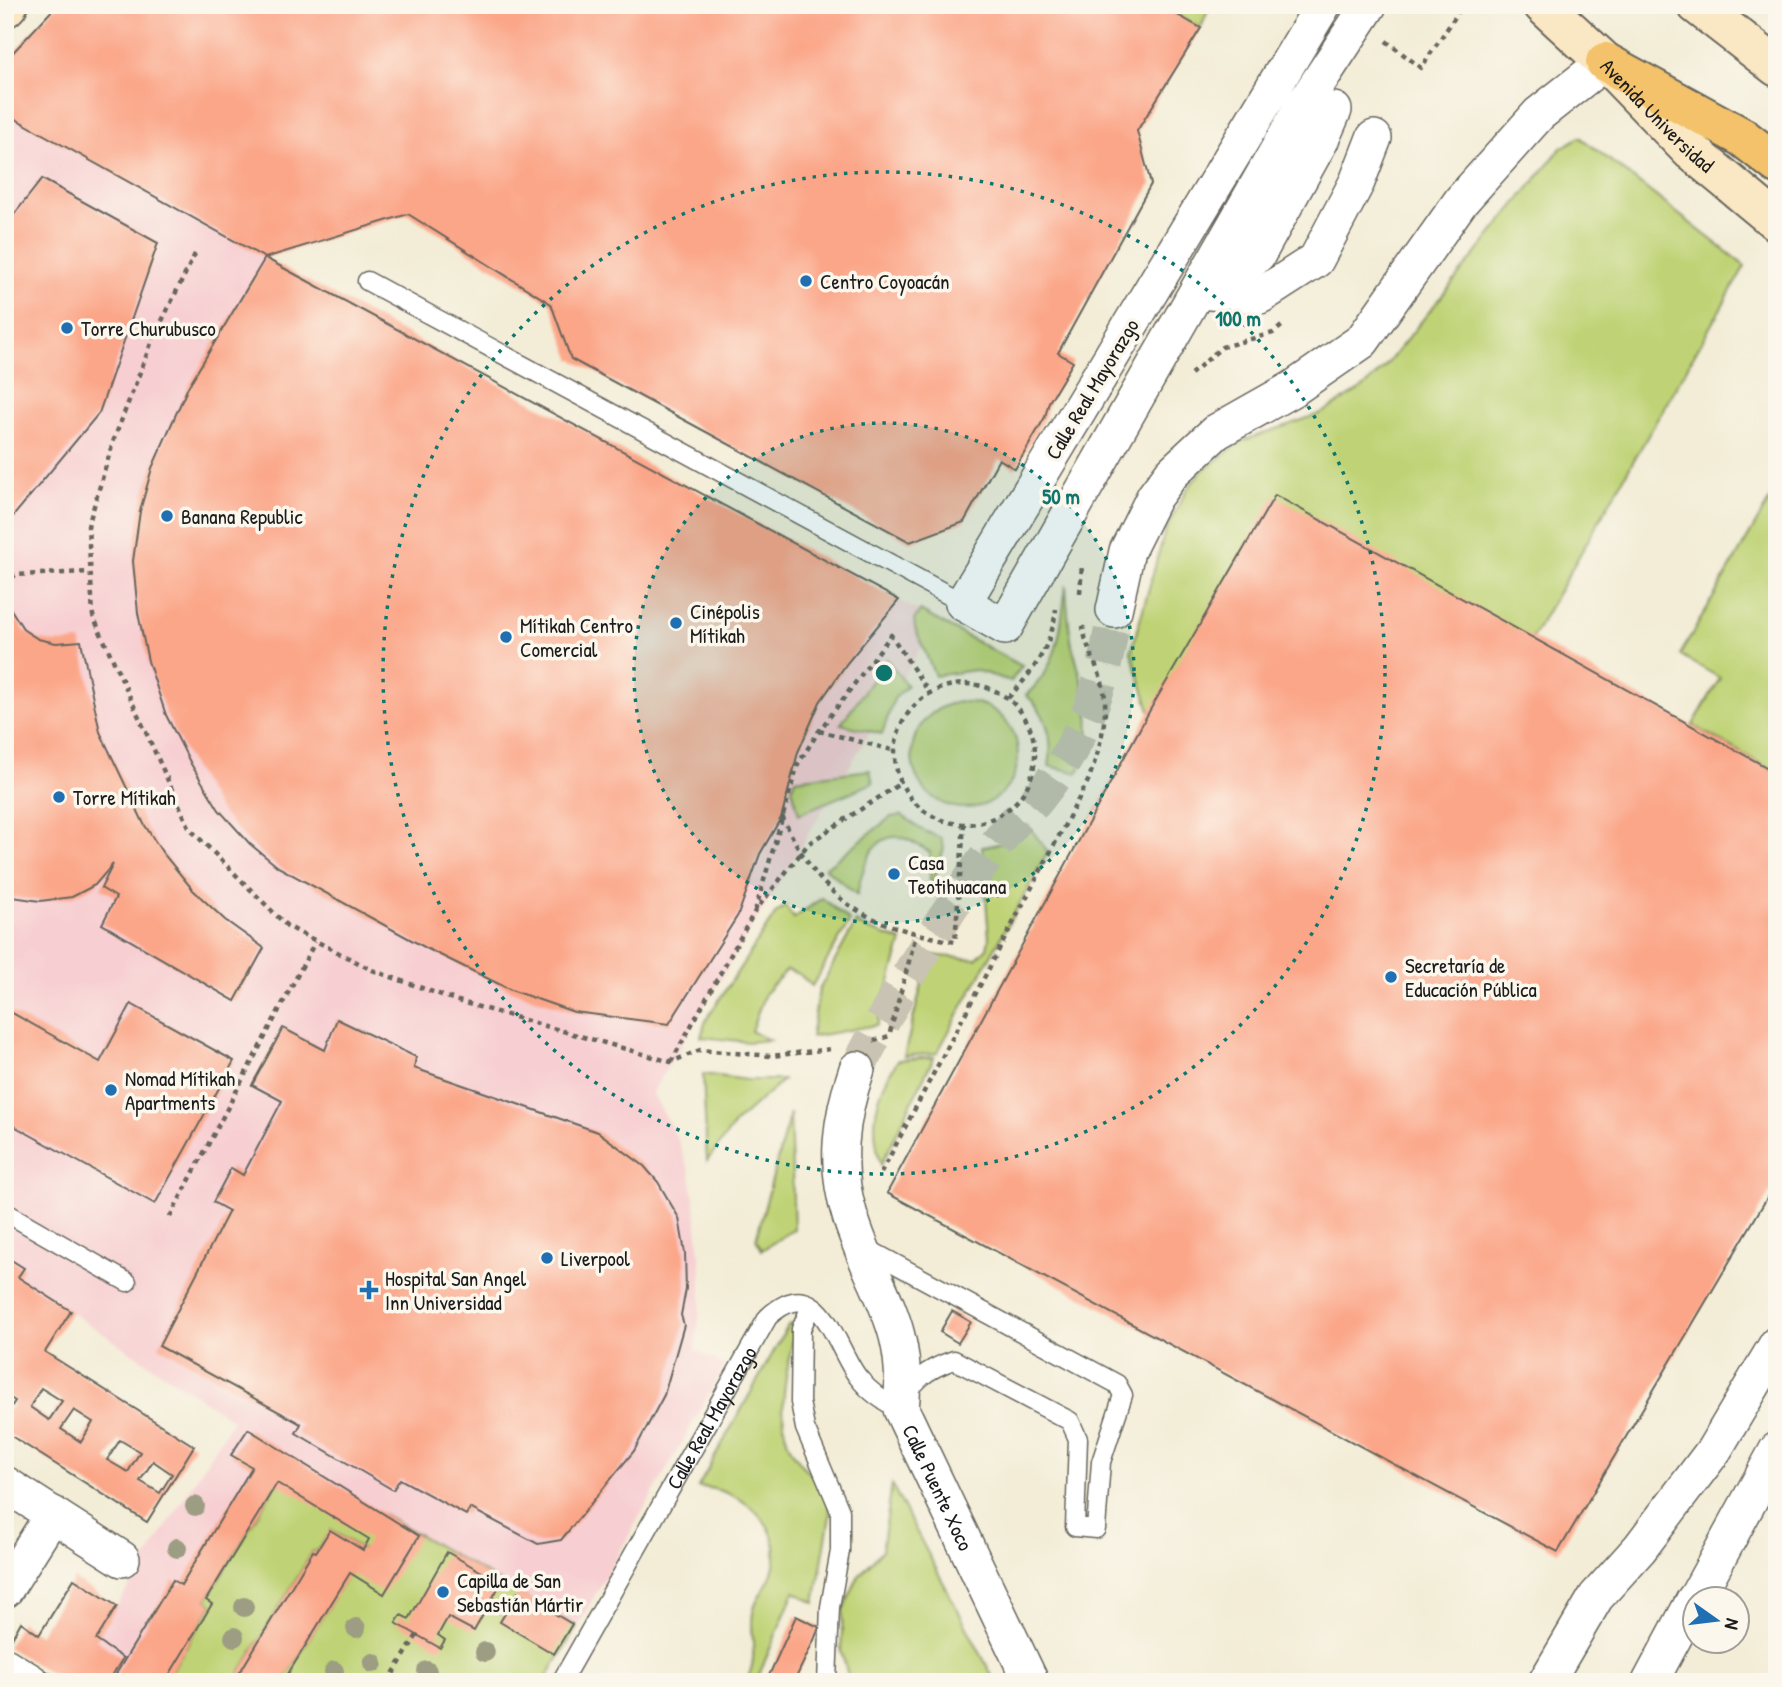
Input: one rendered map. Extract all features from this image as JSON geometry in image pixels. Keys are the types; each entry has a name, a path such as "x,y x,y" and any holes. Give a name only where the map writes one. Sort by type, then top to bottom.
{"main road":[{"name":"Avenida Universidad","path":"1543,5 1605,62 1690,150 1777,222"},
{"path":"1697,5 1777,67"},
{"path":"1605,62 1742,137 1777,163"}],"street":[{"name":"Calle Real Mayorazgo","path":"1323,5 1305,100 1208,291 1005,627 963,603 1305,100 1373,20"},
{"path":"1114,611 1127,551 1154,497 1172,472 1216,432 1294,388 1362,341 1461,201 1539,114 1605,62"},
{"path":"1208,291 1260,296 1316,260 1357,182 1374,138"},
{"path":"857,1069 845,1107 840,1155 842,1186 861,1246"},
{"name":"Calle Puente Xoco","path":"861,1246 896,1324 903,1367 901,1409 1031,1682"},
{"path":"1546,1682 1596,1597 1640,1548 1714,1450 1777,1343"},
{"path":"1703,1586 1777,1450"},
{"path":"5,1484 122,1559"},
{"path":"5,1590 53,1514"},
{"path":"1650,1682 1680,1627"},
{"path":"5,1667 31,1682"}],"lane":[{"path":"367,282 963,603"},
{"path":"5,1212 127,1282"},
{"path":"827,1682 830,1607 840,1551 840,1511 834,1489 810,1440 800,1402 801,1329 811,1306 829,1322 856,1375 884,1402 901,1409 905,1396 922,1374 954,1360 1070,1421 1078,1439 1075,1527 1096,1529 1101,1462 1123,1395 1117,1384 861,1246"},
{"name":"Calle Real Mayorazgo","path":"561,1682 768,1317 788,1304 811,1306"}],"path":[{"path":"1373,20 1421,68 1463,5"},
{"path":"195,254 152,341 113,442 88,526 93,616 190,829 287,926 372,970 458,1001 671,1062 700,1050 752,1055"},
{"path":"5,586 15,575 91,572"},
{"path":"1007,698 1038,664 1055,626 1057,602"},
{"path":"755,911 798,764 819,731 891,635 930,694"},
{"path":"964,684 987,687 1007,698 1023,715 1033,736 1035,758 1030,781 1017,801 999,816 977,824 932,817 914,803 901,783 896,751 897,737 906,716 930,694 942,688 964,684"},
{"path":"819,731 896,751"},
{"path":"671,1062 755,911 809,844 901,783"},
{"path":"782,816 800,855 821,880 852,908 884,925 916,935 955,942 964,824"},
{"path":"904,984 916,935"},
{"path":"170,1217 316,942"},
{"path":"387,1682 417,1635"}],"shaded area":[{"path":"5,113 265,258 937,621 652,1093 676,1136 689,1170 695,1204 701,1302 695,1350 725,1366 577,1627 385,1515 283,1682 69,1682 233,1420 18,1277 24,1268 5,1256"}],"green space":[{"path":"1169,5 1210,5 1201,28 1167,9"},
{"path":"1580,137 1745,266 1532,638 1150,710 1131,652 1165,531 1187,489 1202,471 1242,441 1322,413 1364,387 1383,369 1561,148"},
{"path":"1777,487 1777,773 1693,725 1720,678 1680,655"},
{"path":"1066,584 1072,645 1085,694 1089,723 1088,739 1078,773 1049,766 1047,727 1039,710 1026,695 1046,671 1052,658 1060,630"},
{"path":"920,611 1022,666 1011,681 974,670 935,676 915,628 914,620"},
{"path":"887,659 907,686 894,699 882,734 841,724"},
{"path":"965,702 985,706 1002,718 1014,735 1018,755 1014,775 1002,792 985,804 965,808 945,804 928,792 916,775 912,755 916,735 928,718 945,706"},
{"path":"870,770 873,783 799,814 792,788 795,779"},
{"path":"902,815 920,829 941,838 944,848 930,894 930,852 903,838 885,839 872,851 857,895 825,868 891,817"},
{"path":"1028,825 1048,852 937,1053 904,1056 929,955 976,959 987,948 989,938 982,847 1007,840"},
{"path":"822,898 850,921 812,986 799,974 787,970 765,993 751,1031 769,1040 749,1042 701,1037 706,1020 776,913 785,906 794,918"},
{"path":"856,922 867,929 902,941 877,1025 811,1037 819,990"},
{"path":"934,1057 881,1165 875,1123 884,1085 898,1060"},
{"path":"703,1074 747,1080 783,1080 737,1121 707,1161"},
{"path":"790,1113 794,1229 762,1250 756,1239"},
{"path":"789,1324 796,1327 784,1389 786,1436 796,1458 822,1486 829,1504 830,1516 815,1603 794,1592 756,1682 746,1682 753,1655 753,1612 772,1573 775,1556 773,1539 757,1512 744,1502 714,1489 698,1487"},
{"path":"277,1483 385,1515 577,1627 544,1682 283,1682 363,1550 331,1530 316,1552 313,1551 234,1682 165,1682 212,1604 206,1600"},
{"path":"892,1485 995,1682 850,1682 841,1651 843,1610 858,1577 882,1550"}],"building":[{"name":"Centro Coyoacán","path":"57,5 1169,5 1167,9 1201,28 1137,131 1151,184 1058,353 1073,362 1049,402 1045,417 1015,469 999,459 964,522 910,542 571,359 551,304 408,214 265,258 5,113 5,61"},
{"name":"Torre Churubusco","path":"42,179 158,243 99,413 5,526 5,226"},
{"name":"Mítikah Centro Comercial","path":"265,258 899,600 847,663 820,702 798,752 782,816 760,854 738,915 669,1024 574,1012 511,990 428,949 278,867 250,844 219,810 191,764 166,715 148,661 138,613 133,561 140,511 152,468 188,387"},
{"name":"Secretaría de Educación Pública","path":"1275,495 1777,773 1777,1181 1558,1552 887,1193 1150,710"},
{"path":"10,608 24,630 38,639 56,643 81,641 100,732 144,824 162,852 193,890 225,920 264,948 235,1001 102,924 116,897 101,888 113,864 95,885 72,897 40,901 5,896 5,612"},
{"name":"Nomad Mítikah Apartments","path":"131,1004 234,1061 155,1204 5,1121 5,1009 100,1062"},
{"path":"337,1019 416,1057 414,1068 598,1132 644,1166 658,1182 679,1218 685,1253 686,1289 681,1315 684,1325 664,1395 634,1451 561,1540 538,1544 470,1508 466,1515 400,1479 393,1490 296,1433 301,1424 159,1346 229,1211 213,1202 231,1168 243,1175 282,1101 252,1085 283,1028 325,1050"},
{"path":"5,1256 24,1268 18,1277 71,1311 45,1352 194,1446 147,1522 5,1432 5,1408 9,1410 15,1401 5,1395 5,1297 9,1291 5,1288","holes":["41,1388 62,1401 49,1420 30,1407","74,1410 93,1422 81,1442 61,1429","120,1440 140,1452 128,1472 107,1460","153,1461 172,1474 160,1493 140,1481"]},
{"path":"952,1311 971,1322 958,1343 940,1332"},
{"path":"248,1429 419,1536 384,1594 350,1573 283,1682 234,1682 313,1551 316,1552 330,1530 363,1550 369,1539 277,1483 206,1600 212,1604 165,1682 129,1682 116,1674 173,1580 181,1585 252,1467 231,1455"},
{"name":"Capilla de San Sebastián Mártir","path":"447,1552 501,1583 474,1631 448,1617 438,1635 445,1640 440,1648 396,1623 401,1615 409,1619"},
{"path":"74,1579 117,1606 96,1640 123,1658 108,1682 65,1682 7,1647 21,1622 39,1635"},
{"path":"518,1592 572,1624 554,1654 500,1622"},
{"path":"796,1616 819,1627 814,1640 794,1682 766,1682"}],"tunnel":[{"path":"857,1069 936,930 982,863 1011,826 1040,796 1069,753 1099,685 1114,610"}],"place":[{"name":"Centro Coyoacán","path":"806,281"},
{"name":"Torre Churubusco","path":"67,328"},
{"name":"Banana Republic","path":"167,516"},
{"name":"Cinépolis Mítikah","path":"676,623"},
{"name":"Mítikah Centro Comercial","path":"506,637"},
{"name":"Torre Mítikah","path":"59,797"},
{"name":"Casa Teotihuacana","path":"894,874"},
{"name":"Secretaría de Educación Pública","path":"1391,977"},
{"name":"Nomad Mítikah Apartments","path":"111,1090"},
{"name":"Liverpool","path":"547,1258"},
{"name":"Hospital San Angel Inn Universidad","path":"369,1290"},
{"name":"Capilla de San Sebastián Mártir","path":"443,1592"}]}
